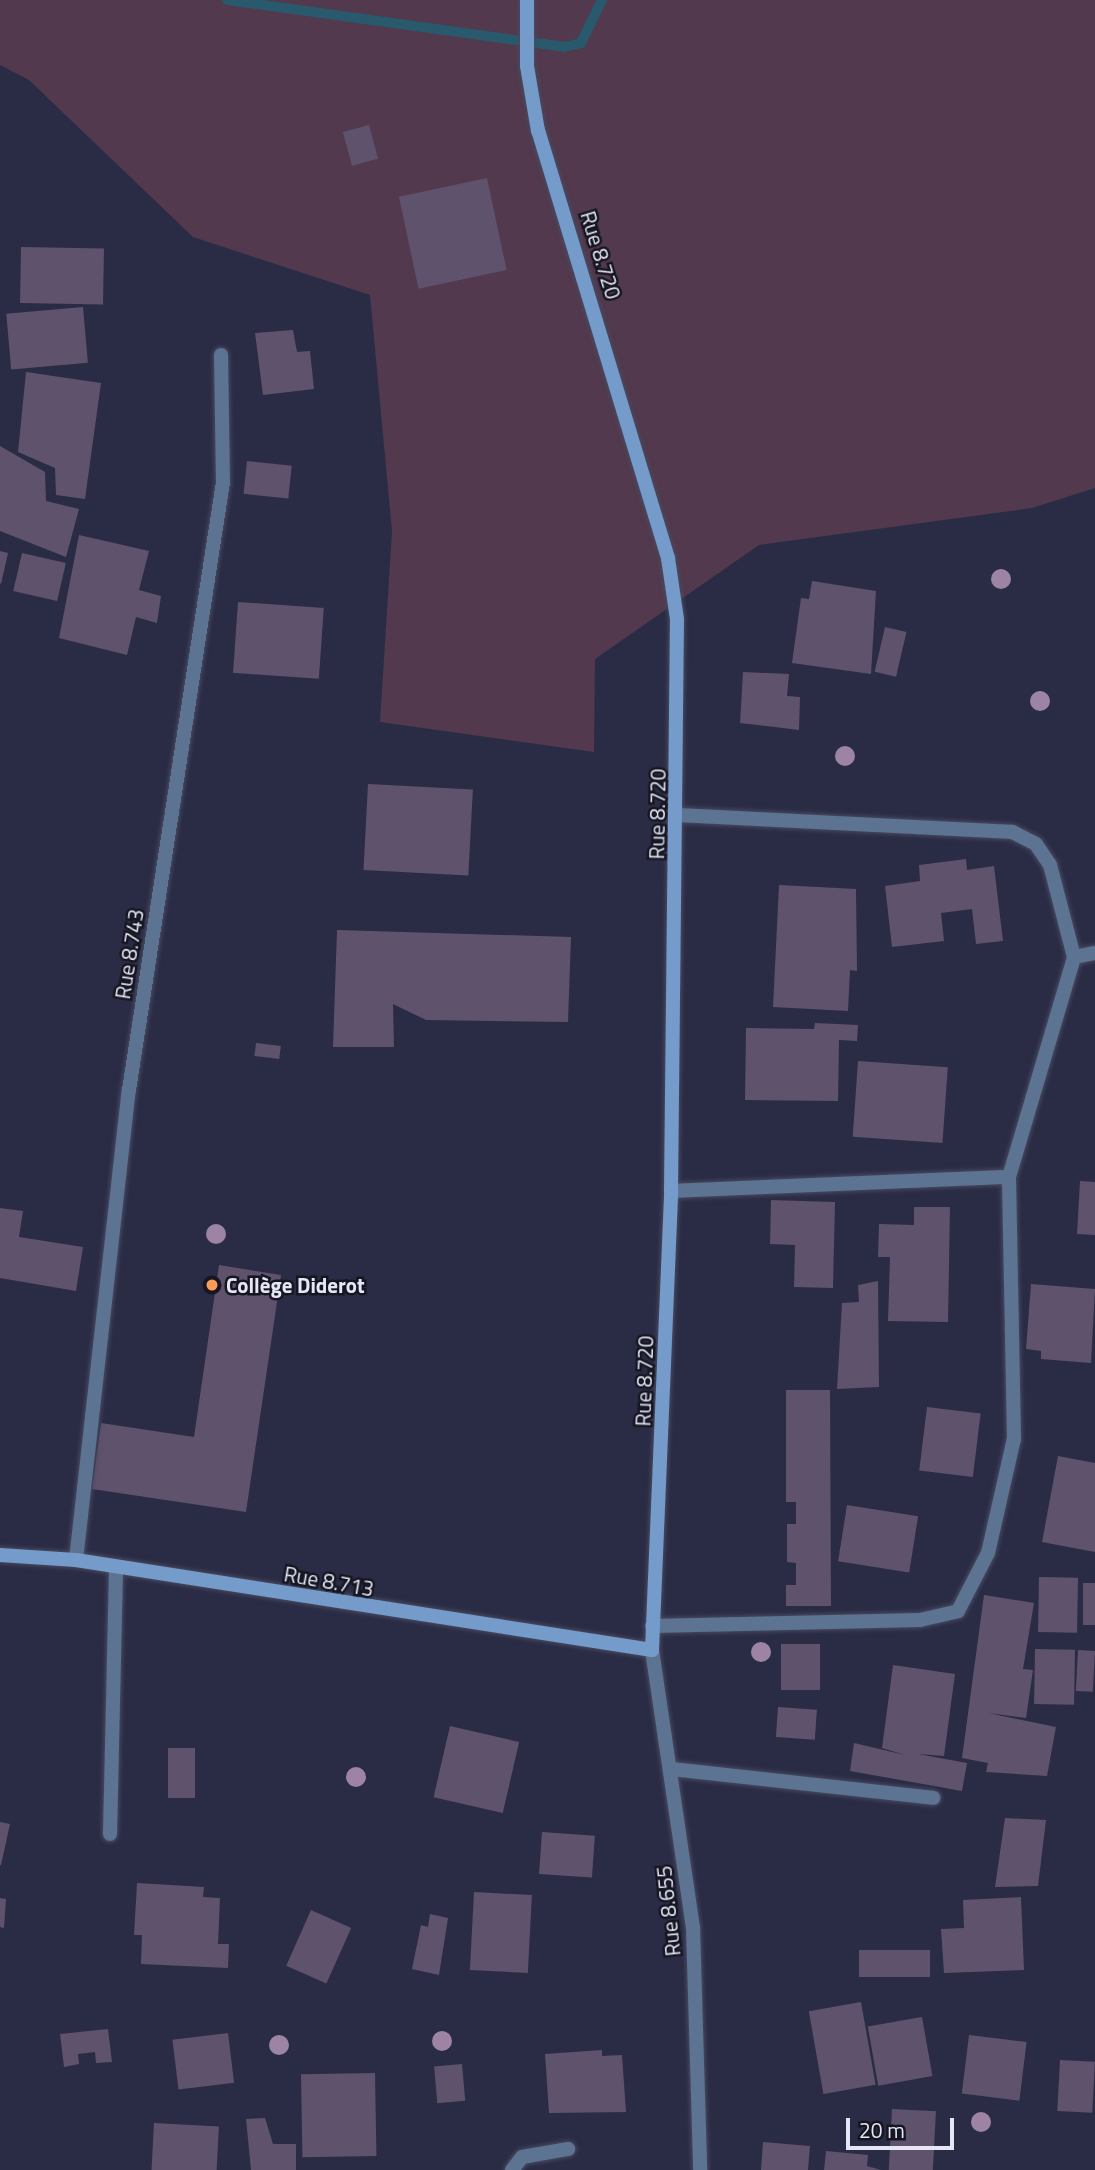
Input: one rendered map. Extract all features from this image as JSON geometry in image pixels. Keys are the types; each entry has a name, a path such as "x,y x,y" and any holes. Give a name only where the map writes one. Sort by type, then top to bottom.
{"main road":[{"name":"Rue 8.720","path":"527,0 527,66 538,131 668,558 678,631 679,815 671,1191 652,1650"},
{"name":"Rue 8.713","path":"0,1555 76,1560 652,1650"}],"street":[{"name":"Rue 8.743","path":"76,1560 129,1090 223,482 221,355"},
{"path":"652,1626 920,1620 958,1611 988,1553 1014,1439 1009,1177 1074,957 1049,865 1035,844 1012,832 679,815"},
{"path":"1074,957 1095,953"},
{"path":"671,1191 1009,1177"},
{"path":"110,1834 116,1567"},
{"name":"Rue 8.655","path":"652,1650 672,1769 693,1927 700,2170"},
{"path":"672,1769 933,1798"},
{"path":"512,2170 522,2157 568,2149"}],"shaded area":[{"path":"0,0 1095,0 1095,488 1032,508 759,545 595,659 594,752 380,722 392,531 370,295 193,237 29,80 0,65"}],"building":[{"path":"369,125 378,159 352,166 343,132"},
{"path":"487,178 507,270 419,289 399,197"},
{"path":"21,247 104,248 103,304 20,303"},
{"path":"83,307 88,363 11,369 6,314"},
{"path":"293,330 297,352 310,351 314,389 263,395 255,333"},
{"path":"26,372 101,383 85,499 56,495 55,468 18,452"},
{"path":"0,446 45,472 46,501 79,509 66,557 0,531"},
{"path":"247,461 292,466 288,499 244,494"},
{"path":"79,535 149,551 139,590 161,596 157,623 136,617 127,655 59,638"},
{"path":"0,551 8,553 1,584 0,583"},
{"path":"22,553 66,563 57,601 13,591"},
{"path":"812,581 876,591 871,674 792,663 801,598 809,599"},
{"path":"238,602 324,608 319,679 233,673"},
{"path":"885,627 906,632 896,677 875,672"},
{"path":"743,672 789,674 787,696 800,697 799,730 740,723"},
{"path":"368,784 473,789 468,875 363,870"},
{"path":"966,859 967,870 994,866 1003,941 976,944 972,909 941,913 944,941 892,947 885,886 920,881 919,865"},
{"path":"779,885 856,889 857,971 850,970 848,1011 773,1007"},
{"path":"337,930 571,937 568,1022 426,1020 393,1004 394,1047 333,1047"},
{"path":"815,1023 858,1025 857,1041 839,1040 838,1101 745,1100 746,1028 814,1029"},
{"path":"256,1043 281,1046 279,1059 254,1056"},
{"path":"858,1061 948,1067 942,1143 853,1137"},
{"path":"1080,1181 1095,1182 1095,1235 1077,1234"},
{"path":"771,1200 835,1202 833,1288 794,1287 795,1245 770,1244"},
{"path":"914,1207 950,1207 948,1322 888,1321 890,1257 878,1257 879,1224 914,1225"},
{"path":"0,1208 23,1211 19,1237 83,1247 76,1291 0,1278"},
{"path":"219,1265 281,1275 246,1512 92,1489 101,1423 194,1437"},
{"path":"878,1281 879,1387 837,1389 842,1303 859,1302 858,1285"},
{"path":"1031,1284 1095,1289 1091,1363 1041,1359 1041,1351 1026,1349"},
{"path":"786,1390 830,1390 831,1606 786,1606 786,1585 796,1585 796,1563 787,1562 787,1524 796,1524 796,1502 786,1502"},
{"path":"927,1407 981,1414 973,1477 919,1471"},
{"path":"1058,1456 1095,1463 1095,1552 1042,1542"},
{"path":"847,1505 918,1516 909,1573 838,1561"},
{"path":"1039,1577 1078,1578 1077,1633 1038,1632"},
{"path":"1083,1583 1095,1583 1095,1625 1083,1625"},
{"path":"984,1595 1034,1603 1023,1669 1033,1670 1026,1718 988,1713 1056,1727 1047,1776 986,1772 988,1763 962,1758"},
{"path":"781,1644 820,1644 820,1690 781,1690"},
{"path":"1035,1649 1075,1650 1074,1705 1034,1704"},
{"path":"1078,1650 1095,1651 1093,1692 1076,1691"},
{"path":"893,1665 955,1674 944,1756 918,1754 967,1763 962,1791 850,1771 854,1743 905,1755 882,1748"},
{"path":"778,1707 817,1710 815,1740 776,1737"},
{"path":"450,1726 519,1742 503,1813 434,1797"},
{"path":"168,1748 195,1748 195,1798 168,1798"},
{"path":"1005,1818 1046,1820 1038,1886 995,1887"},
{"path":"0,1822 10,1824 1,1865 0,1865"},
{"path":"542,1832 595,1836 592,1878 539,1874"},
{"path":"137,1883 204,1887 203,1897 220,1898 218,1944 229,1944 228,1968 141,1964 142,1935 134,1935"},
{"path":"474,1892 532,1895 528,1973 470,1970"},
{"path":"1021,1897 1024,1970 944,1973 941,1929 964,1928 963,1900"},
{"path":"0,1898 6,1899 4,1928 0,1927"},
{"path":"311,1910 351,1928 326,1984 286,1966"},
{"path":"430,1914 448,1918 439,1975 412,1969 421,1925 428,1927"},
{"path":"859,1950 930,1950 930,1977 859,1977"},
{"path":"861,2002 876,2085 823,2094 809,2011"},
{"path":"922,2017 932,2076 878,2086 868,2027"},
{"path":"108,2029 112,2062 96,2063 95,2052 78,2054 79,2064 64,2067 60,2034"},
{"path":"228,2033 234,2083 179,2089 172,2040"},
{"path":"969,2035 1027,2042 1019,2101 962,2094"},
{"path":"602,2050 602,2056 622,2055 626,2112 549,2113 545,2054"},
{"path":"1060,2060 1095,2062 1092,2113 1057,2111"},
{"path":"462,2064 465,2101 437,2103 434,2066"},
{"path":"375,2073 376,2156 302,2157 301,2074"},
{"path":"892,2109 936,2111 933,2170 889,2170"},
{"path":"265,2118 273,2144 296,2144 296,2170 251,2170 246,2119"},
{"path":"154,2123 219,2126 217,2170 152,2170"},
{"path":"763,2142 810,2146 808,2170 761,2170"},
{"path":"826,2151 868,2155 867,2166 881,2170 824,2170"}],"waterway":[{"path":"227,0 564,47 581,43 602,0"}],"place":[{"name":"Collège Diderot","path":"212,1285"}]}
